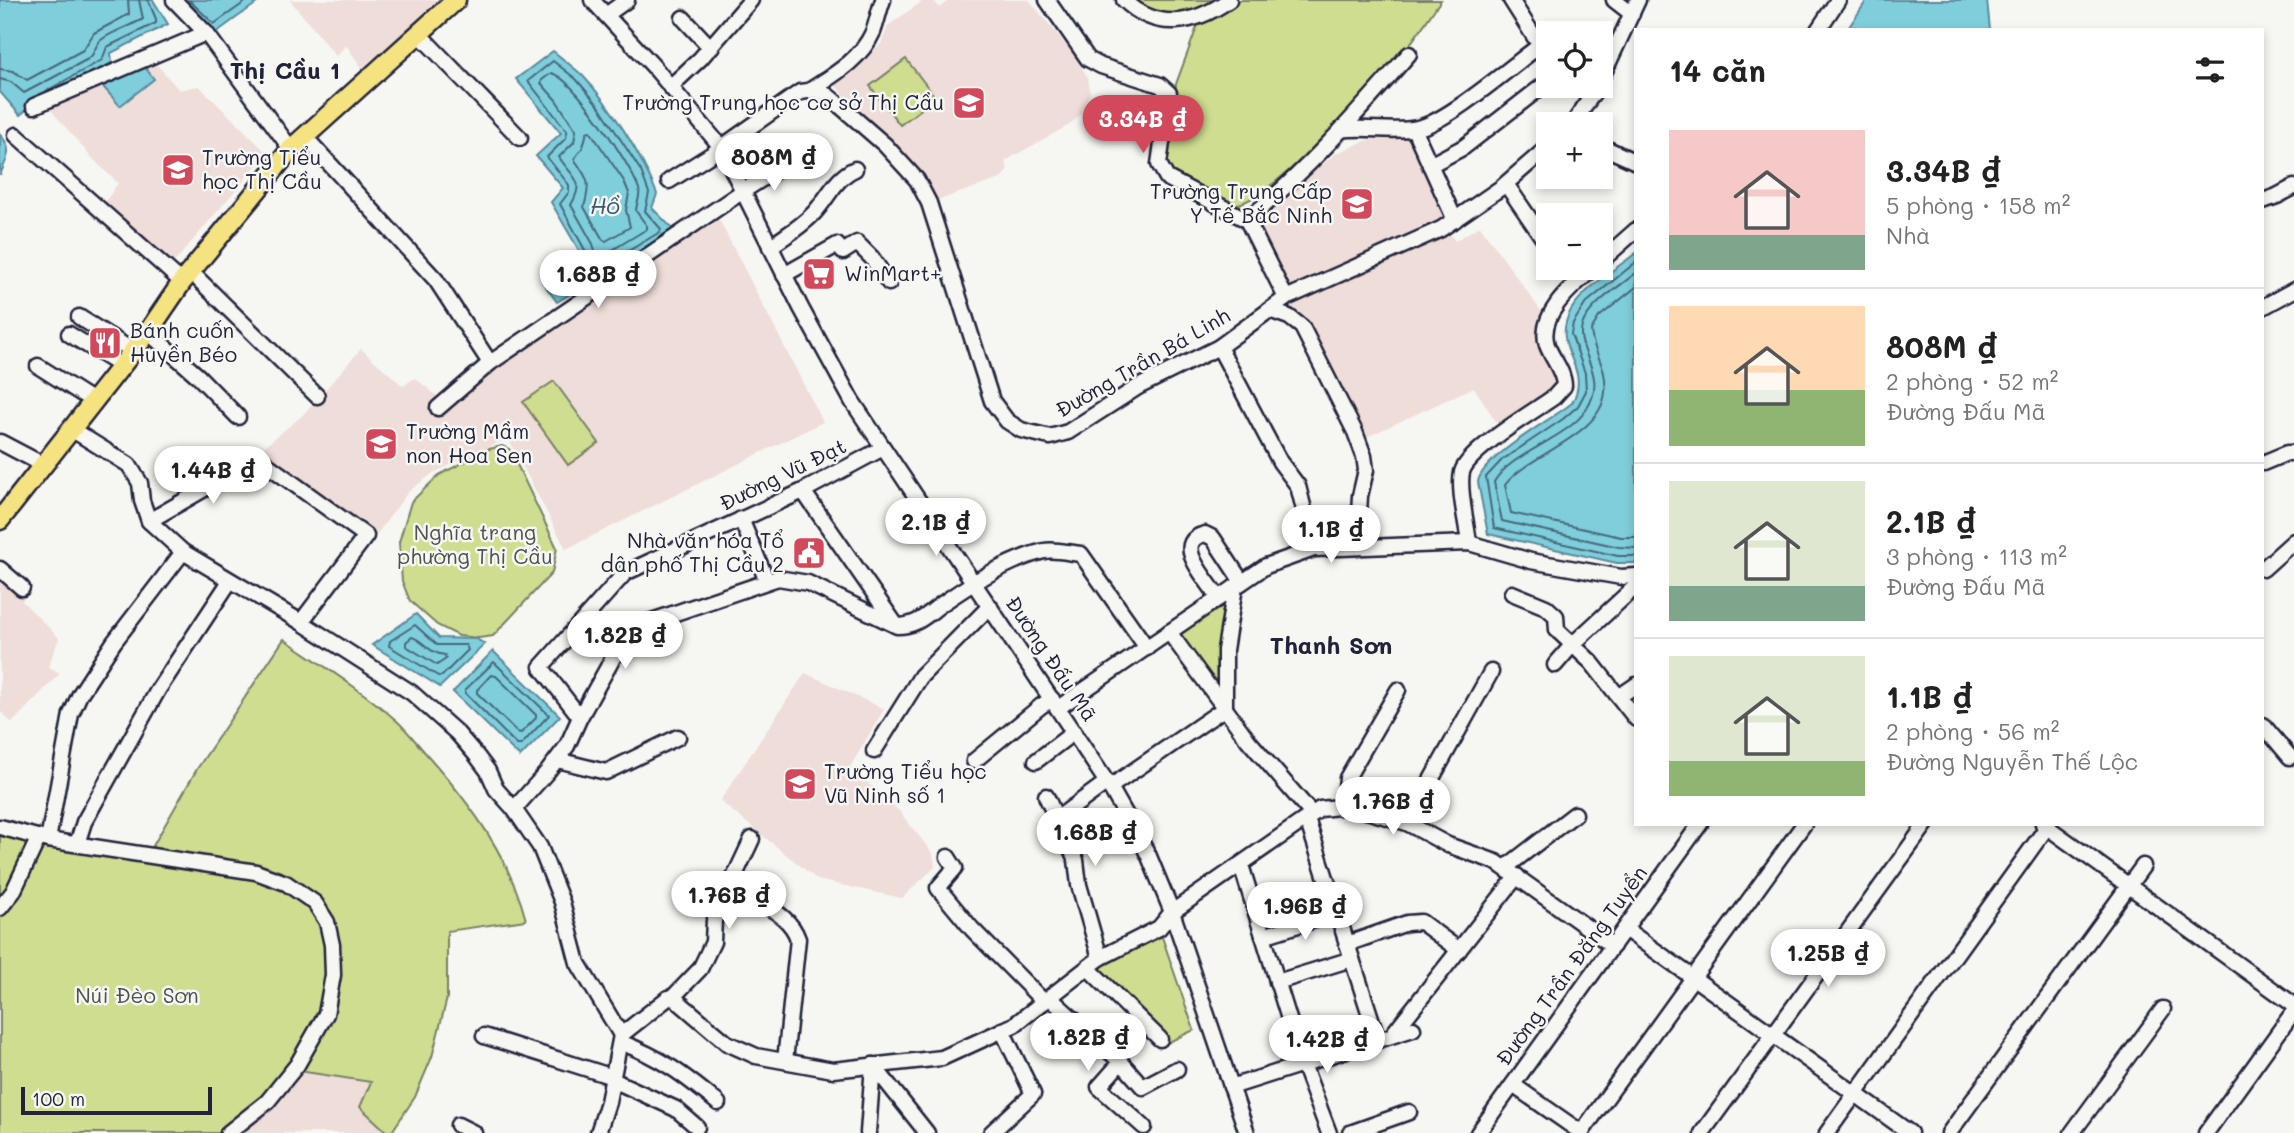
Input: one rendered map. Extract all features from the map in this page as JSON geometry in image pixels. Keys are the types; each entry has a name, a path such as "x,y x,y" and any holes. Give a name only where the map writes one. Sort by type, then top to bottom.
{"main road":[{"path":"0,520 148,332 186,277 298,143 456,0"}],"street":[{"path":"174,0 206,33 298,143 436,280 490,363"},
{"name":"Đường Đấu Mã","path":"592,0 721,147 784,275 840,380 1109,784 1142,843 1172,912 1247,1133"},
{"path":"606,15 627,0"},
{"path":"670,88 711,48 751,0"},
{"path":"668,181 796,94 812,89 846,66 861,51 873,33 881,6 868,0"},
{"path":"1047,0 1088,59 1101,66 1160,85 1169,93 1159,164 1163,174 1247,220 1286,298"},
{"path":"1124,0 1143,14 1181,21 1212,12 1229,0"},
{"path":"1511,0 1536,41"},
{"path":"1613,54 1635,7 1614,0"},
{"path":"1819,28 1838,0"},
{"path":"683,18 711,48"},
{"path":"34,106 206,33"},
{"path":"419,34 520,138"},
{"path":"1341,130 1414,129 1425,126 1536,48"},
{"path":"1247,220 1277,195 1341,130 1409,54"},
{"name":"Đường Trần Bá Linh","path":"812,89 827,95 838,104 885,145 917,180 929,203 988,392 999,412 1013,426 1040,436 1058,436 1079,426 1138,387 1219,347 1286,298 1441,229 1506,184 1536,157"},
{"path":"1430,165 1464,147 1536,91"},
{"path":"1414,129 1455,220"},
{"path":"16,135 186,277 317,396"},
{"path":"1613,151 1634,161"},
{"path":"438,408 490,363 786,164"},
{"path":"770,247 800,226 844,174 855,169"},
{"path":"1506,184 1536,228"},
{"path":"2264,201 2294,187"},
{"path":"1613,250 1634,232"},
{"path":"784,275 836,245 843,252 857,243 872,258 889,283"},
{"path":"1469,543 1461,477 1463,469 1478,451 1554,397 1564,386 1546,341 1549,321 1561,298 1581,280"},
{"path":"2264,296 2289,293"},
{"path":"2264,306 2289,293"},
{"path":"1269,310 1289,317 1302,327 1355,432 1366,470 1359,513 1363,545"},
{"path":"79,317 133,351"},
{"path":"148,332 198,376 238,417"},
{"path":"69,334 121,366"},
{"path":"1219,347 1280,462 1298,486 1314,549"},
{"path":"38,366 93,401"},
{"path":"71,429 130,465 140,483 142,501 149,521 183,552 394,680 433,711 476,755 488,771 496,789 514,809 540,847 562,902 578,963 621,1039 654,1055 719,1102"},
{"path":"0,442 42,464"},
{"name":"Đường Vũ Đạt","path":"580,716 541,667 625,573 803,491 883,448"},
{"path":"2264,463 2287,453 2294,453"},
{"path":"149,521 258,458 366,536 301,622"},
{"path":"803,491 897,626"},
{"path":"741,519 767,581"},
{"path":"1219,598 1189,553 1190,544 1196,537 1205,534 1213,538 1238,584 1224,650 1225,708"},
{"path":"2264,568 2294,541"},
{"path":"974,761 1041,706 1055,703 1147,648 1266,566 1314,549 1363,545 1469,543 1531,561 1621,577 1634,576"},
{"path":"514,809 567,746 580,716 622,642 634,629 664,615 778,578 808,583 897,626 909,626 1005,566 1046,551 1081,554 1147,648"},
{"path":"0,908 13,892 43,838 71,713 80,694 133,615 183,552"},
{"path":"0,569 22,588"},
{"path":"77,844 84,822 158,690 230,581"},
{"path":"1555,664 1634,588"},
{"path":"1512,593 1546,607 1556,616 1557,630 1620,696 1634,716"},
{"path":"874,751 921,676 990,606"},
{"path":"1169,632 1269,767 1309,816 1352,959 1385,1037"},
{"path":"1406,822 1491,672"},
{"path":"1620,696 1634,686"},
{"path":"1344,806 1347,778 1398,690"},
{"path":"1058,818 1225,708"},
{"path":"1036,761 1074,732"},
{"path":"2266,735 2290,757"},
{"path":"557,760 606,772 678,737"},
{"path":"1046,796 1076,860 1079,885 1100,958"},
{"path":"673,997 727,1043 756,1056 833,1070 942,1058 1014,1025 1100,958 1159,928 1172,912 1309,816 1321,809 1344,806 1406,822 1448,845 1496,862 1613,946"},
{"path":"1385,1037 1459,950 1511,872 1575,814"},
{"name":"Đường Trần Đăng Tuyển","path":"1478,1133 1699,826"},
{"path":"1513,1085 1582,1133 1803,826"},
{"path":"1702,1133 1925,826"},
{"path":"1827,1133 2045,826 2294,1005"},
{"path":"0,827 77,844 256,872 286,883 315,903 327,922 332,945 333,975 326,1014 297,1065 275,1093 228,1133"},
{"path":"598,1133 621,1039 663,1002 673,997 700,969 713,942 714,920 752,839"},
{"path":"947,857 955,868 938,888 972,929 1047,1000 1121,1062 1143,1087 1177,1069"},
{"path":"1241,866 1303,1064 1329,1133"},
{"path":"1949,1133 2143,866"},
{"path":"754,898 784,917 795,928 799,939 785,1061"},
{"path":"1263,936 1337,913"},
{"path":"1347,943 1413,922 1421,922 1459,950"},
{"path":"1625,929 1910,1133"},
{"path":"1278,982 1352,959"},
{"path":"1088,968 1160,1039"},
{"path":"2072,1133 2163,1009"},
{"path":"2206,1133 2294,1011"},
{"path":"1231,1087 1413,1029"},
{"path":"991,1133 1033,1094 1002,1030"},
{"path":"484,1036 613,1079 676,1109 697,1127"},
{"path":"1121,1062 1099,1087 1144,1127"},
{"path":"868,1133 873,1065"},
{"path":"873,1065 927,1133"},
{"path":"1350,1133 1409,1112"},
{"path":"458,1125 474,1133"}],"shaded area":[{"path":"290,0 448,0 362,68 346,45 336,56"},
{"name":"Trường Trung học cơ sở Thị Cầu","path":"924,0 933,0 940,8 949,0 1029,0 1072,52 1088,78 1090,93 1082,113 1069,125 1005,161 1008,170 1000,179 935,201 921,176 832,82 881,44 888,26"},
{"name":"Trường Tiểu học Thị Cầu","path":"151,58 179,90 199,86 267,153 171,266 100,210 118,183 91,157 46,104"},
{"path":"1412,134 1450,215 1288,290 1252,221 1335,154 1365,141"},
{"path":"717,216 823,422 566,549 508,438 433,473 408,492 374,538 253,456 303,415 361,349 403,386 415,378 438,397 480,368 489,374"},
{"path":"1480,226 1543,314 1539,343 1555,382 1549,392 1499,426 1474,387 1356,442 1285,302 1447,230 1455,241"},
{"path":"0,570 26,595 22,601 59,638 48,667 60,673 12,723 0,711"},
{"name":"Trường Tiểu học Vũ Ninh số 1","path":"805,673 884,709 850,767 899,811 933,854 935,867 902,898 818,880 720,801"},
{"path":"299,1071 372,1082 360,1107 388,1133 244,1133"}],"green space":[{"path":"1123,0 1441,0 1403,53 1321,141 1269,187 1247,201 1231,205 1171,170 1166,161 1176,84 1200,19 1188,9 1161,17"},
{"path":"906,59 936,98 900,125 870,86"},
{"path":"554,381 599,443 568,465 523,402"},
{"name":"Nghĩa trang phường Thị Cầu","path":"502,446 512,454 557,548 552,573 493,636 459,636 437,625 410,601 402,581 399,542 411,502 439,475 489,449"},
{"path":"1219,604 1225,608 1218,690 1178,636 1180,631"},
{"path":"284,639 370,699 409,734 460,794 487,833 510,874 526,920 447,931 447,998 432,1057 415,1097 391,1133 360,1107 371,1082 299,1071 332,1016 332,928 289,882 150,851 197,769"},
{"name":"Núi Đèo Sơn","path":"0,831 274,881 314,906 331,930 331,1009 239,1133 0,1133"},
{"path":"1161,934 1194,1030 1167,1043 1095,967"}],"water":[{"path":"0,0 153,0 168,24 111,53 112,62 20,115 0,92"},
{"path":"179,0 261,0 214,34"},
{"path":"1867,0 1987,0 1990,28 1848,28"},
{"name":"Hồ","path":"553,51 582,75 614,115 643,163 657,194 652,208 675,231 557,302 543,283 580,252 551,202 563,188 536,156 561,133 516,79"},
{"path":"141,62 154,79 120,106 98,81"},
{"path":"0,134 8,150 0,175"},
{"path":"1634,255 1634,563 1617,563 1488,534 1478,482 1482,472 1518,440 1572,403 1577,390 1578,378 1565,336 1566,324 1576,302 1601,280 1613,280 1613,271"},
{"path":"416,614 439,638 476,639 485,644 440,687 372,645"},
{"path":"493,651 560,716 520,757 453,692"}],"place":[{"name":"Trường Trung học cơ sở Thị Cầu","path":"969,103"},
{"name":"Trường Tiểu học Thị Cầu","path":"178,170"},
{"name":"Trường Trung Cấp Y Tế Bắc Ninh","path":"1357,204"},
{"name":"WinMart+","path":"819,274"},
{"name":"Bánh cuốn Huyền Béo","path":"105,343"},
{"name":"Trường Mầm non Hoa Sen","path":"381,444"},
{"name":"Nhà văn hóa Tổ dân phố Thị Cầu 2","path":"809,553"},
{"name":"Trường Tiểu học Vũ Ninh số 1","path":"800,784"}],"district":[{"name":"Thị Cầu 1","path":"285,71"},
{"name":"Thanh Sơn","path":"1331,646"}]}
